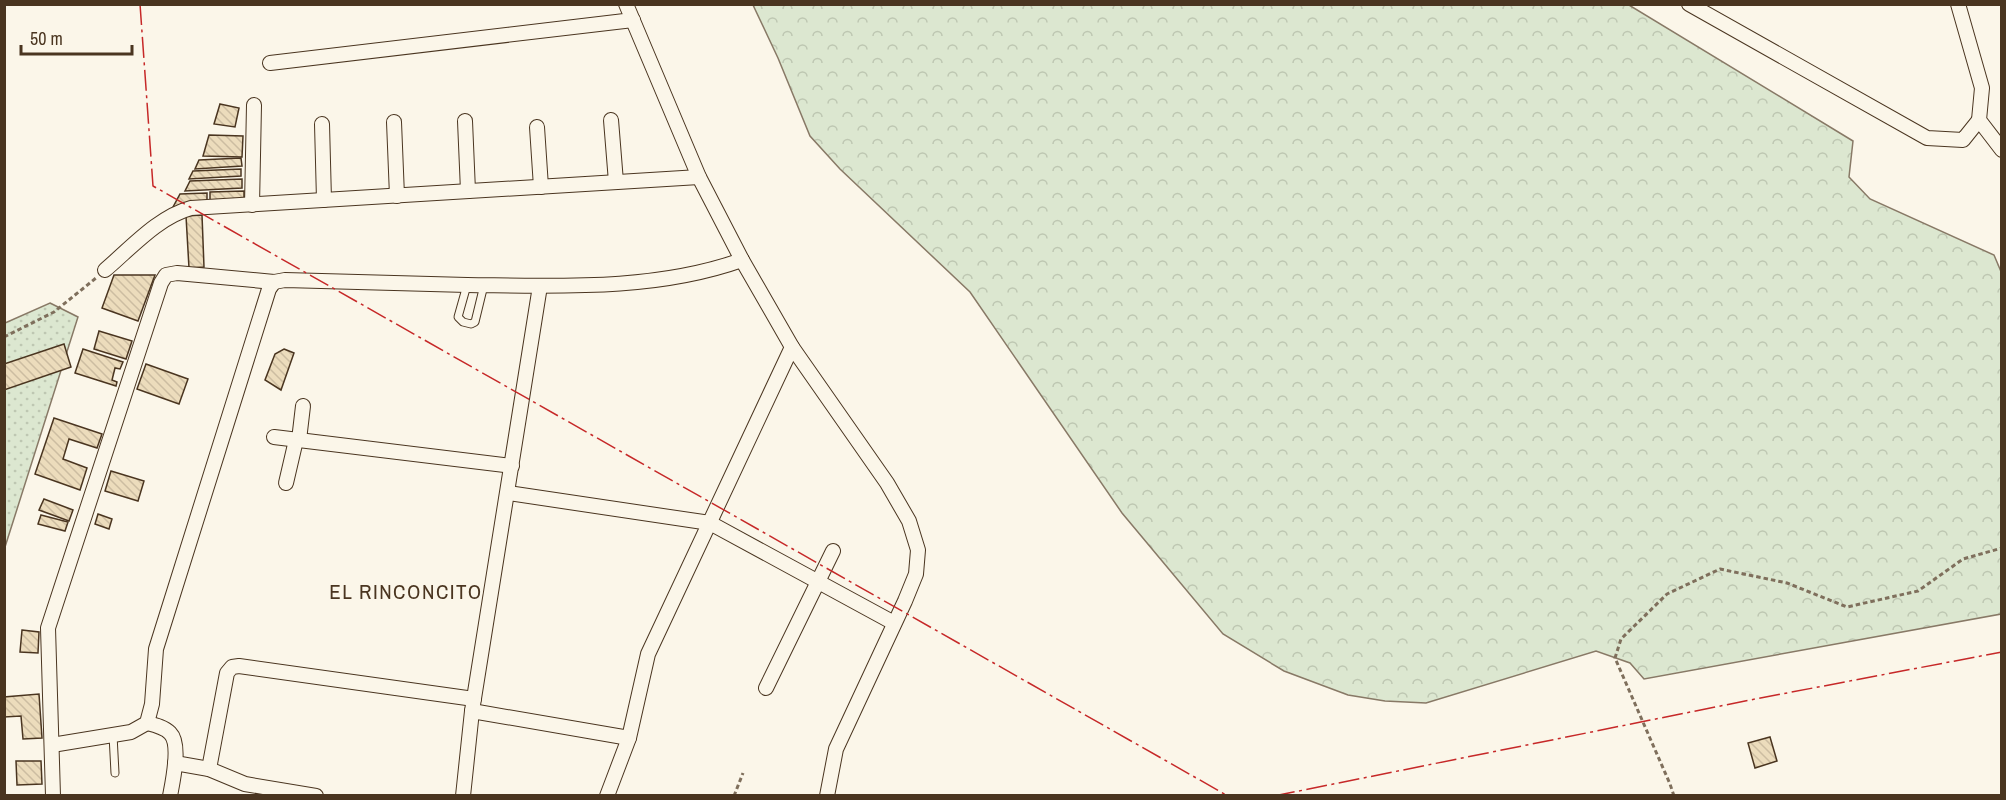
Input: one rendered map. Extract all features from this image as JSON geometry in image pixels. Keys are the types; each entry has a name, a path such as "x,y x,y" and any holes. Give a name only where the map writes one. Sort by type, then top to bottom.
{"street":[{"path":"626,4 699,177 742,260 792,347 887,483 909,521 918,550 916,574 836,749 827,795"},
{"path":"1689,4 1927,138 1963,140 1979,120 1982,88 1958,4"},
{"path":"270,63 633,20"},
{"path":"252,205 254,105"},
{"path":"611,120 616,182"},
{"path":"1979,120 2001,150"},
{"path":"465,121 468,191"},
{"path":"394,122 397,196"},
{"path":"322,124 324,200"},
{"path":"537,128 541,187"},
{"path":"105,270 165,220 177,212 191,208 699,177"},
{"path":"53,795 48,628 161,283 166,275 177,273 274,282 285,280 540,286 628,283 689,275 718,269 742,260"},
{"path":"52,745 131,732 147,723 152,704 156,649 269,289 274,282"},
{"path":"463,795 473,705 540,286"},
{"path":"607,795 629,738 648,654 792,347"},
{"path":"286,483 303,406"},
{"path":"274,437 512,466"},
{"path":"508,493 710,523 894,623"},
{"path":"766,688 833,551"},
{"path":"209,769 227,673 232,667 239,666 473,705 629,738"},
{"path":"147,723 166,729 172,734 175,742 175,763 170,795"},
{"path":"175,763 209,769 245,784 316,795"}],"lane":[{"path":"467,285 458,317 463,322 471,324 476,322 484,285"},
{"path":"113,735 115,772"}],"path":[{"path":"4,337 54,312 105,270"},
{"path":"1674,795 1615,658 1621,639 1667,594 1720,569 1787,583 1847,607 1918,591 1963,559 2001,548"},
{"path":"734,795 743,773"}],"green space":[{"path":"753,5 1629,5 1853,141 1849,177 1870,199 1994,255 2002,274 2001,614 1644,679 1630,663 1596,651 1426,703 1385,701 1348,695 1284,671 1223,634 1122,513 970,292 840,169 810,136"},
{"path":"50,303 78,317 5,547 5,323"}],"building":[{"path":"220,104 239,108 235,127 214,124"},
{"path":"209,135 243,136 242,157 203,156"},
{"path":"241,158 242,166 195,169 199,160"},
{"path":"241,169 241,176 189,179 193,171"},
{"path":"242,179 242,188 185,191 190,181"},
{"path":"244,191 244,205 210,206 210,192"},
{"path":"207,193 207,207 172,209 180,194"},
{"path":"202,215 204,267 189,268 186,216"},
{"path":"114,275 155,275 138,321 102,308"},
{"path":"99,331 132,341 126,359 94,349"},
{"path":"64,344 71,367 4,390 4,364"},
{"path":"83,349 123,362 120,369 115,368 112,380 117,382 116,386 75,373"},
{"path":"284,349 294,353 281,390 265,380 275,354"},
{"path":"146,364 188,379 179,404 137,389"},
{"path":"54,418 102,434 97,448 69,439 63,459 87,468 80,490 35,474"},
{"path":"111,471 144,481 138,501 105,491"},
{"path":"44,499 73,510 69,521 39,510"},
{"path":"98,514 112,519 109,529 95,524"},
{"path":"41,515 68,522 65,531 38,524"},
{"path":"22,630 39,632 38,653 20,652"},
{"path":"39,694 42,738 23,739 21,716 4,717 4,697"},
{"path":"1770,737 1777,761 1755,768 1748,743"},
{"path":"16,761 41,761 42,784 17,785"}],"power":[{"path":"140,4 153,186 1228,796"},
{"path":"1274,796 1750,700 2002,652"}],"district":[{"name":"EL RINCONCITO","path":"406,591"}]}
